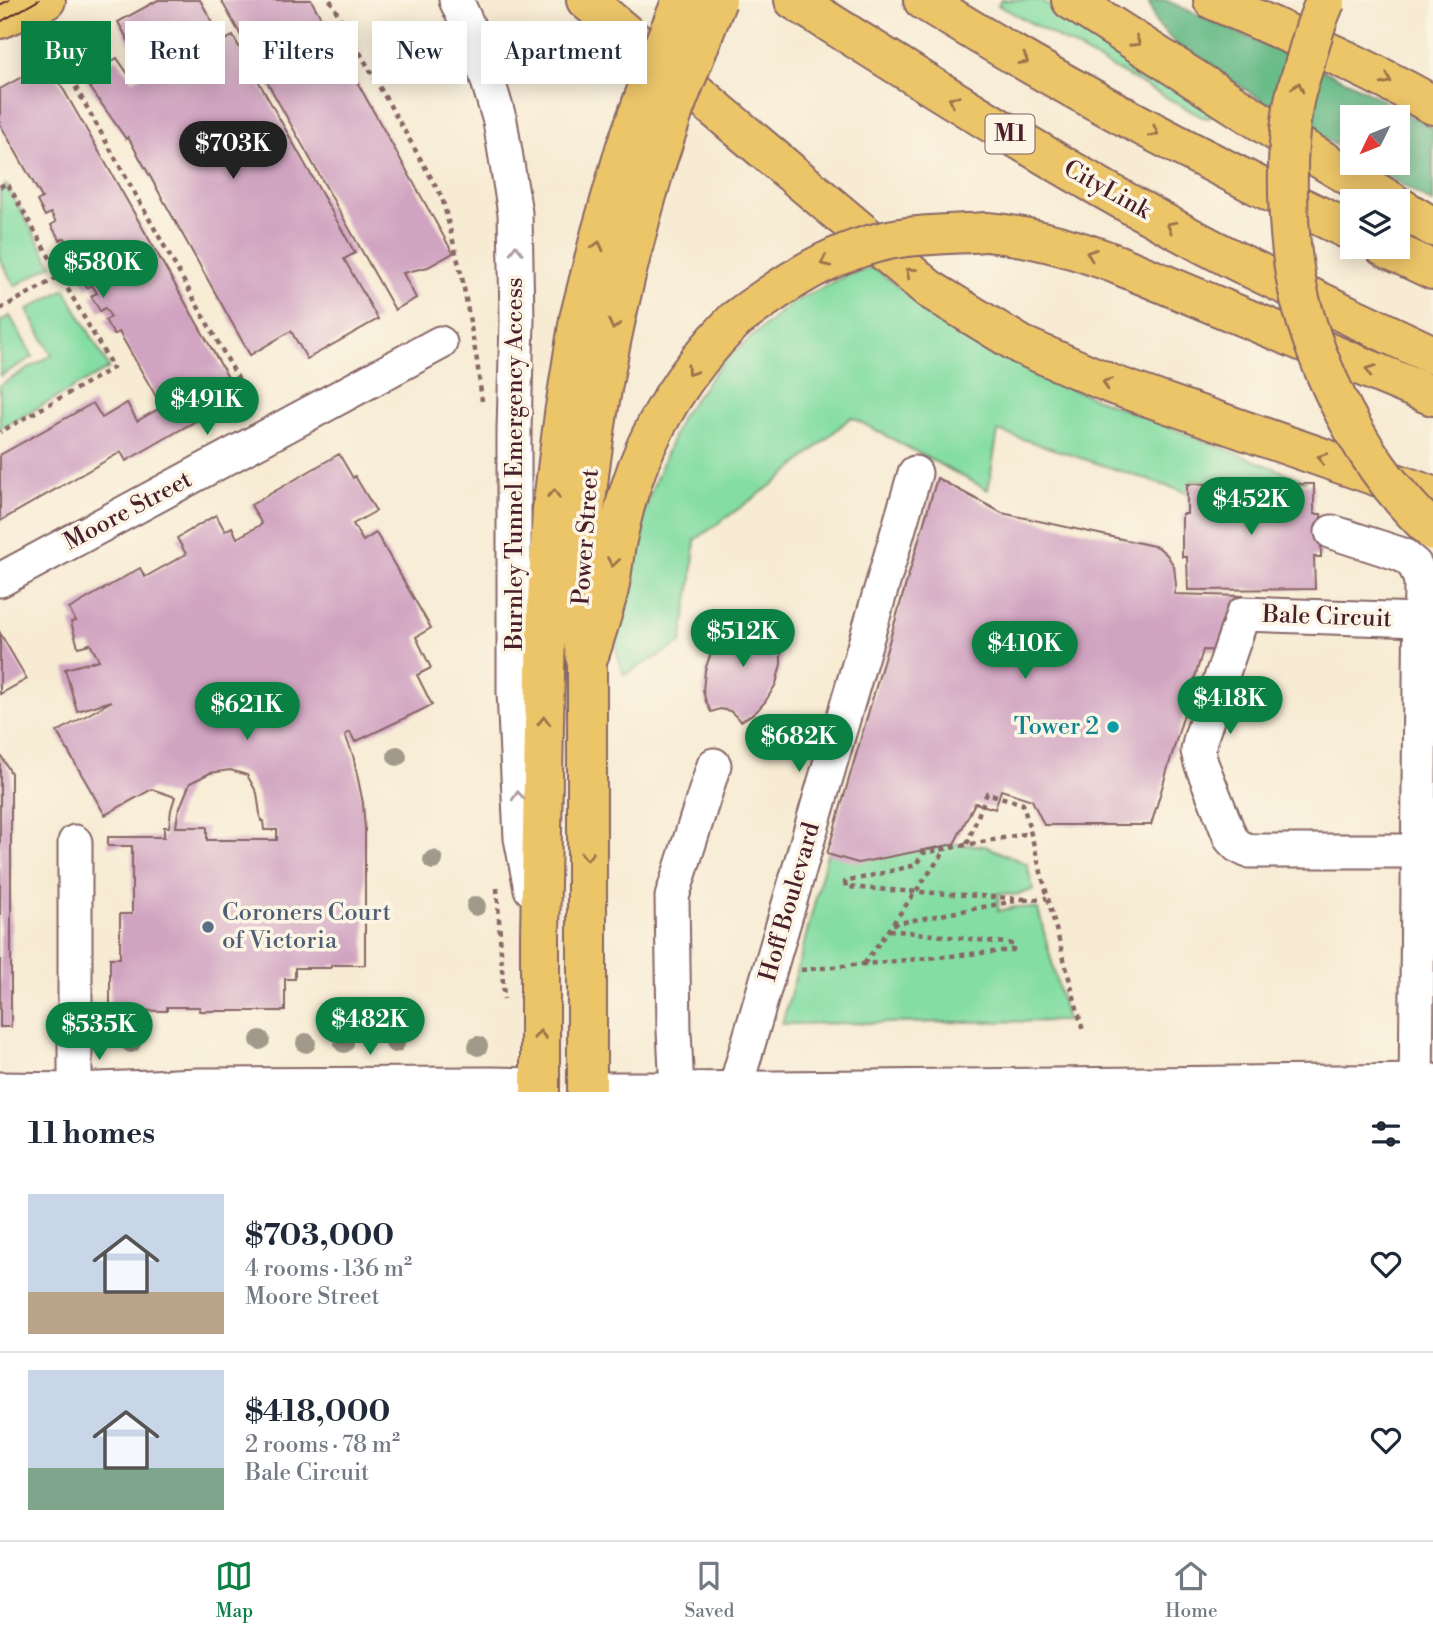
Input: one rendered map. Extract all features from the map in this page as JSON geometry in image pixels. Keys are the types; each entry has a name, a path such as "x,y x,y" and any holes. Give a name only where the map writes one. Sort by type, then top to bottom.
{"main road":[{"path":"0,6 9,0"},
{"path":"0,19 46,0"},
{"path":"586,0 929,289 978,320 1021,345 1111,384 1433,496"},
{"name":"Power Street","path":"587,1091 587,665 578,604 582,543 589,468 608,352 626,269 640,157 661,51 682,0"},
{"name":"Power Street","path":"540,1089 546,619 552,510 579,319 601,232 640,157 675,107 717,0"},
{"name":"CityLink","path":"794,0 975,114 1095,184 1231,258 1433,355"},
{"path":"923,0 1094,100 1340,226"},
{"path":"1213,0 1396,84 1433,105"},
{"path":"1326,0 1293,106 1289,154 1293,254 1301,303 1325,373 1352,426 1394,488 1433,531"},
{"path":"1075,2 1371,189"},
{"path":"1410,213 1433,226"},
{"path":"587,665 608,595 616,543 629,492 645,449 667,406 692,368 736,320 778,288 825,261 852,251 900,238 987,232 1025,236 1076,249 1116,264 1433,396"},
{"path":"1410,259 1433,270"},
{"path":"540,1089 587,1091"}],"street":[{"name":"Burnley Tunnel Emergency Access","path":"456,0 485,71 496,109 515,213 517,320 514,430 514,692 522,838 540,936"},
{"name":"Moore Street","path":"0,580 440,343"},
{"name":"Hoff Boulevard","path":"735,1089 915,473"},
{"path":"587,1091 1422,1085 1418,851 1421,581 1415,565 1403,555 1332,532"},
{"name":"Bale Circuit","path":"1418,851 1248,851 1231,839 1198,751 1243,614 1420,620"},
{"path":"677,1090 672,897 714,765"},
{"path":"75,842 75,1090"},
{"path":"0,1089 492,1084 540,1089"}],"path":[{"path":"330,0 442,197 462,276"},
{"path":"74,84 249,398"},
{"path":"0,187 7,183 113,368 0,432"},
{"path":"0,309 80,265"},
{"path":"966,845 987,793 1023,804 1083,1031"},
{"path":"1030,833 923,853 916,865 845,882 846,887 1025,899 1047,898"},
{"path":"864,964 947,848"},
{"path":"893,924 1025,899"},
{"path":"769,973 1013,950 1014,944 889,930"}],"green space":[{"path":"1001,0 1040,0 1210,106 1212,116 1202,117 998,5"},
{"path":"1148,0 1165,0 1351,83 1391,105 1340,105 1340,148 1180,48 1156,23"},
{"path":"1410,115 1433,128 1433,203 1385,175 1410,175"},
{"path":"6,185 52,265 15,286 0,260 0,189"},
{"path":"873,267 950,328 1069,388 1307,481 1192,481 1191,494 998,431 988,490 851,417 783,477 695,540 681,643 624,675 616,649 621,603 634,543 681,417 721,364 790,304 845,276"},
{"path":"65,289 109,368 0,429 0,385 52,355 27,310"},
{"path":"10,316 33,357 0,376 0,322"},
{"path":"954,844 985,846 1027,864 1033,890 1015,895 999,893 998,911 1016,907 1038,909 1067,1021 782,1024 827,854"}],"building":[{"path":"158,0 200,0 212,21 125,21 125,35 118,22"},
{"path":"221,0 311,0 323,21 239,21 239,32"},
{"path":"233,36 239,47 239,84 260,84 355,253 344,259 378,319 307,359 291,331 250,355 128,137 126,139 88,84 111,84 111,62 117,58 125,70 125,84 225,84 225,40"},
{"path":"21,77 21,84 60,84 234,388 222,395 227,403 126,461 121,452 0,521 0,455 93,403 102,418 127,403 137,421 162,407 119,332 114,335 105,320 111,317 105,308 100,311 91,296 97,293 92,285 87,288 78,272 83,269 78,260 73,263 64,249 70,246 65,238 60,240 51,225 56,222 51,213 45,216 37,201 42,198 0,124 0,89"},
{"path":"268,84 358,84 453,253 428,267 403,273 416,298 395,310"},
{"path":"339,454 376,511 353,524 363,541 376,533 431,628 416,637 431,668 417,675 432,705 355,742 350,732 345,735 353,755 363,803 365,965 295,968 295,979 285,979 285,1011 199,1011 200,1007 167,1007 167,1011 110,1010 110,958 120,958 120,914 132,914 132,846 108,846 108,837 164,837 164,827 169,827 175,797 152,789 105,815 57,732 112,701 77,711 65,669 99,660 90,644 78,647 71,622 76,621 69,609 140,568 145,577 186,554 177,538 216,515 225,531 232,527 237,538 262,524 251,505","holes":["230,770 247,775 257,793 264,830 277,830 277,840 207,840 207,827 176,827 178,812 190,783 210,773"]},
{"path":"937,478 1002,513 1158,547 1174,566 1174,594 1242,596 1240,651 1203,650 1151,825 1044,825 1032,800 1001,790 995,809 975,803 954,844 858,863 827,854"},
{"path":"1187,484 1314,484 1314,514 1321,514 1321,557 1314,557 1315,589 1188,590 1187,557 1182,557 1182,514 1187,514"},
{"path":"753,618 767,622 776,634 781,651 781,664 776,684 765,702 756,712 741,721 730,711 720,709 711,712 703,691 705,670 712,650 724,634 738,622"},
{"path":"0,633 27,679 0,694"},
{"path":"0,754 11,773 11,1027 0,1027"}],"tram line":[{"path":"0,5 9,0"},
{"path":"0,22 39,0"}],"place":[{"name":"Tower 2","path":"1113,727"},
{"name":"Coroners Court of Victoria","path":"208,927"}]}
